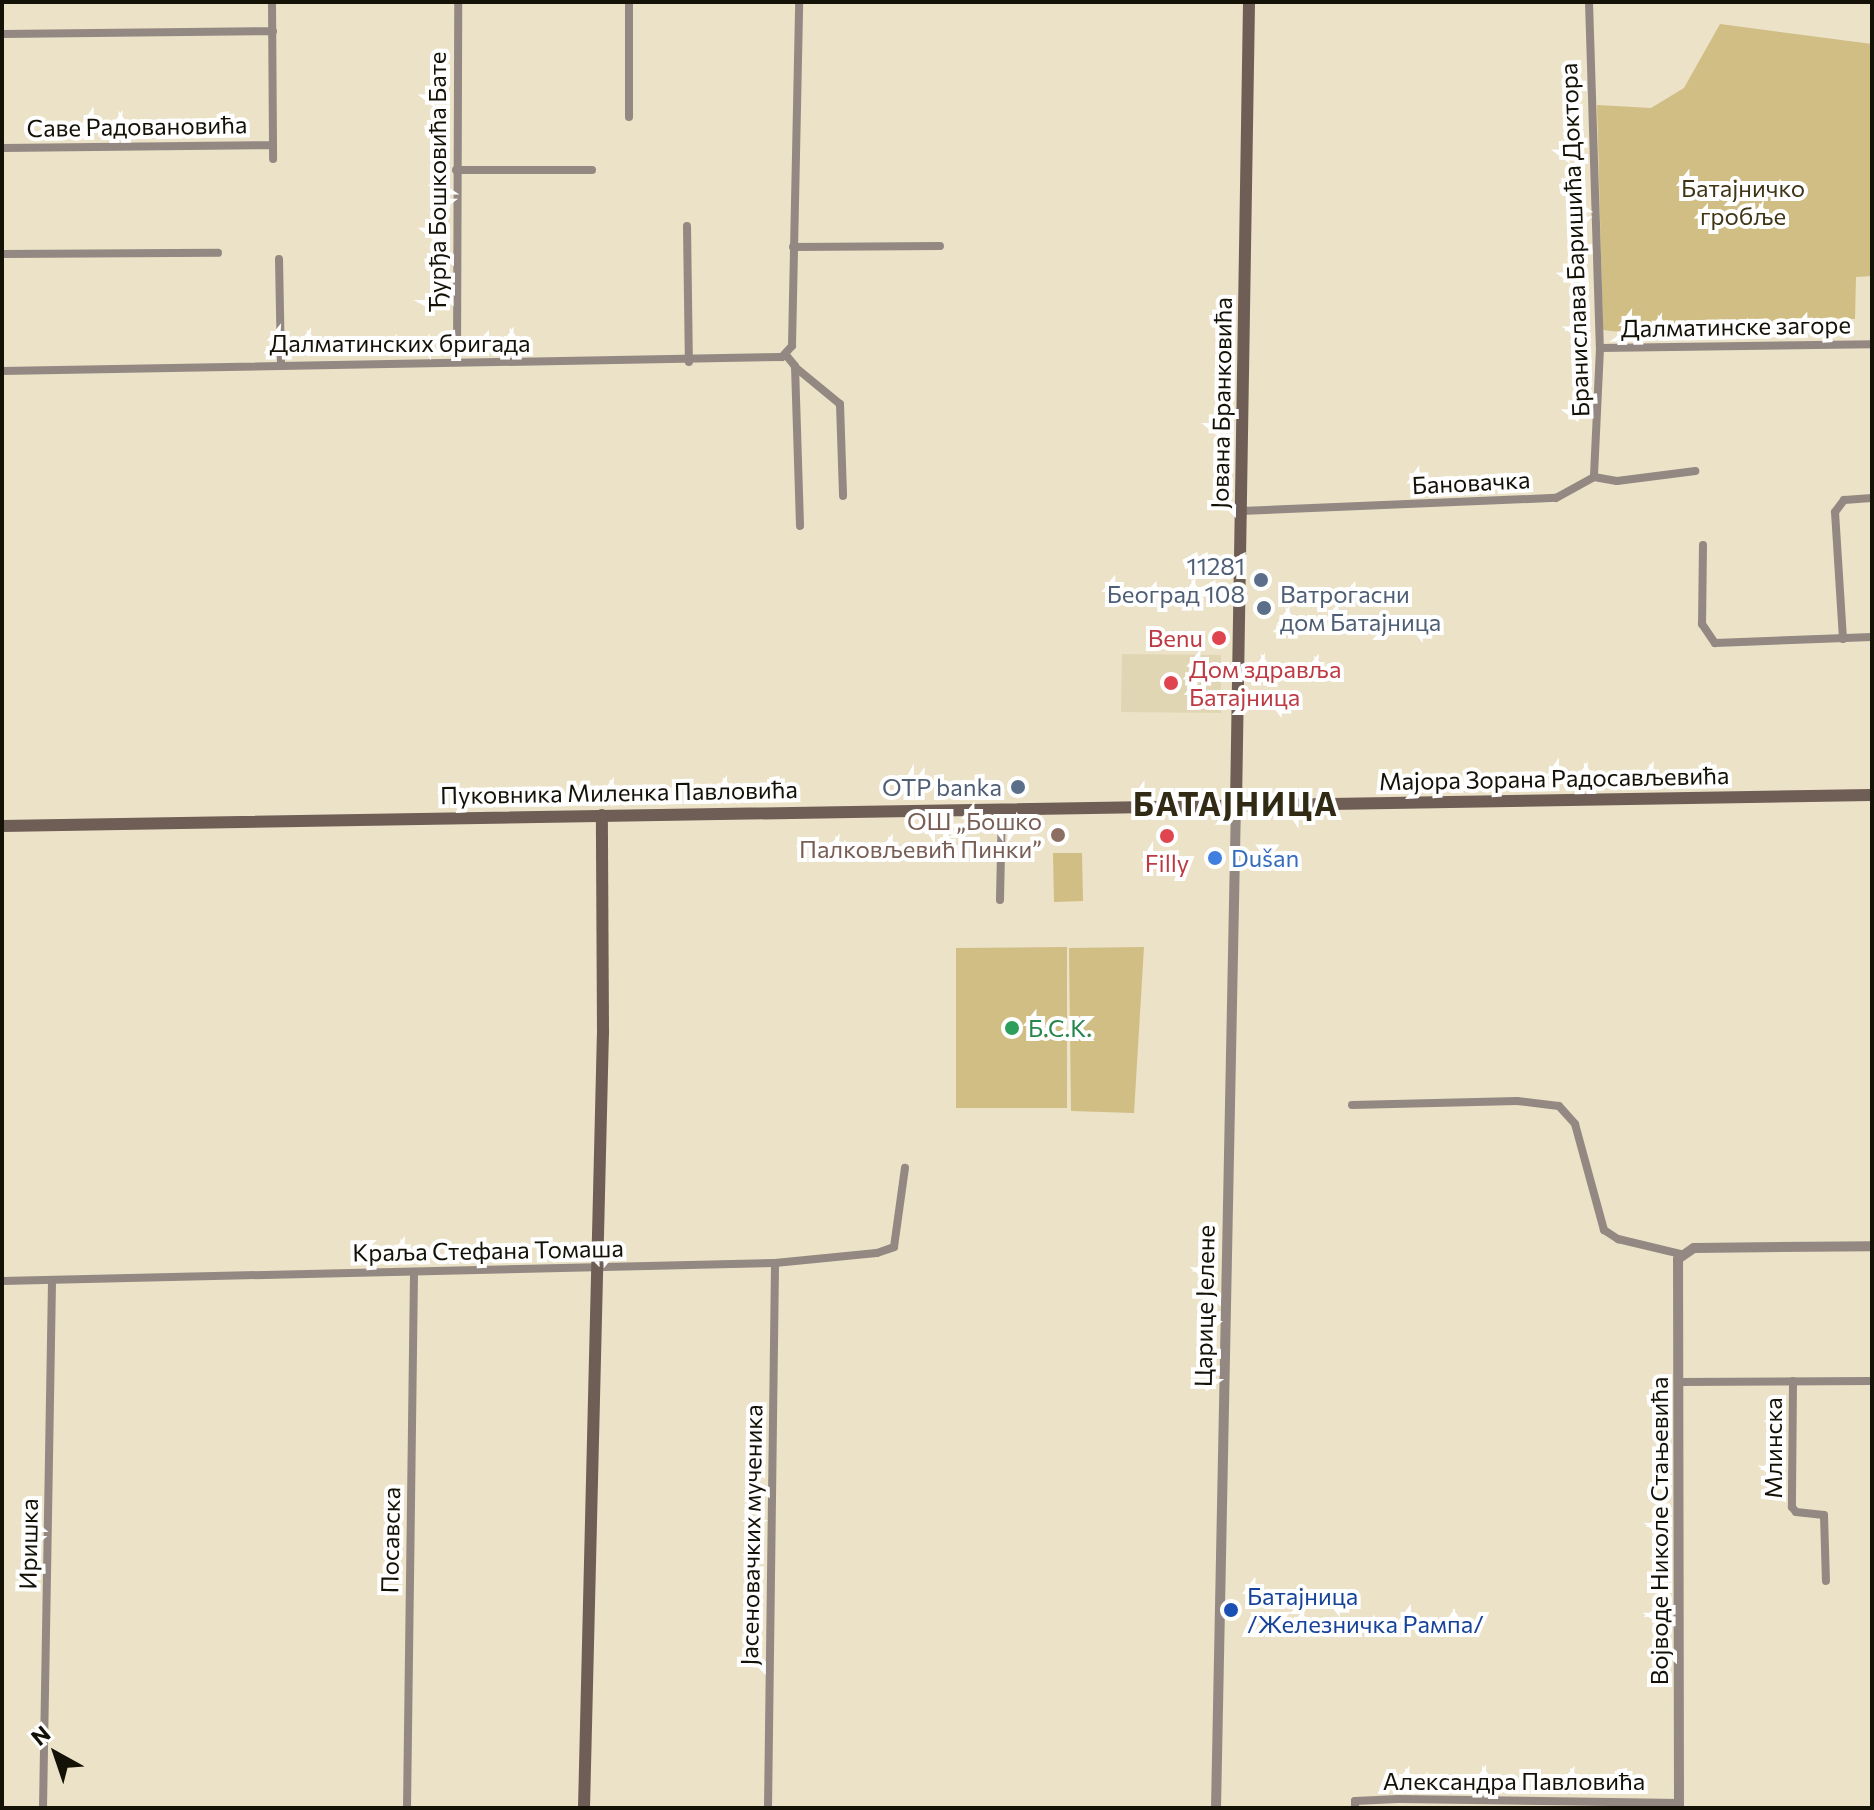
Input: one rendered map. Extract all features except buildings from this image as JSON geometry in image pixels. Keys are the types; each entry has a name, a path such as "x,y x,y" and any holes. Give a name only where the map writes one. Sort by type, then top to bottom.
{"main road":[{"name":"Јована Бранковића","path":"1236,804 1249,2"},
{"name":"Мајора Зорана Радосављевића","path":"1236,804 1872,795"},
{"name":"Пуковника Миленка Павловића","path":"2,826 1236,804"},
{"path":"584,1808 597,1268 602,815"}],"street":[{"path":"272,2 273,159"},
{"name":"Ђурђа Бошковића Бате","path":"457,362 458,2"},
{"path":"629,2 629,117"},
{"path":"799,2 792,346 786,355 840,404 843,496"},
{"name":"Бранислава Баришића Доктора","path":"1589,2 1600,348 1594,477"},
{"path":"2,34 273,31"},
{"name":"Саве Радовановића","path":"2,148 273,145"},
{"path":"456,170 592,170"},
{"path":"687,226 689,362"},
{"path":"793,247 940,246"},
{"path":"2,254 218,253"},
{"path":"279,259 281,363"},
{"name":"Далматинске загоре","path":"1600,348 1872,344"},
{"name":"Далматинских бригада","path":"2,371 281,363 689,362 786,355"},
{"path":"795,366 800,526"},
{"path":"1594,477 1617,481 1695,471"},
{"name":"Бановачка","path":"1241,511 1556,498 1594,477"},
{"path":"1843,639 1835,512 1844,500 1872,498"},
{"path":"1703,545 1702,624 1708,639 1727,645 1872,637"},
{"name":"Царице Јелене","path":"1216,1808 1236,804"},
{"path":"1000,900 1002,808"},
{"path":"1352,1105 1517,1101 1559,1106 1575,1124 1604,1230 1618,1239 1681,1254 1694,1248 1872,1246"},
{"name":"Краља Стефана Томаша","path":"2,1281 775,1263 877,1253 894,1247 905,1168"},
{"name":"Војводе Николе Стањевића","path":"1679,1805 1681,1254"},
{"name":"Јасеновачких мученика","path":"768,1808 775,1263"},
{"name":"Посавска","path":"407,1808 414,1272"},
{"name":"Иришка","path":"43,1808 52,1280"},
{"name":"Млинска","path":"1793,1381 1792,1507 1796,1512 1824,1515 1826,1581"},
{"path":"1679,1382 1872,1381"},
{"name":"Александра Павловића","path":"1355,1808 1355,1801 1398,1799 1679,1805"}],"shaded area":[{"name":"Дом здравља Батајница","path":"1122,654 1221,655 1221,713 1121,712"}],"green space":[{"name":"Батајничко гробље","path":"1720,24 1872,44 1872,276 1856,277 1855,319 1827,318 1821,331 1638,334 1603,330 1597,105 1651,108 1684,88"},
{"path":"1053,853 1082,853 1083,901 1054,902"},
{"name":"Б.С.К.","path":"1067,947 1067,1108 956,1108 956,948"},
{"path":"1144,947 1134,1113 1071,1111 1069,948"}],"place":[{"name":"11281 Београд 108","path":"1261,580"},
{"name":"Ватрогасни дом Батајница","path":"1264,608"},
{"name":"Benu","path":"1219,638"},
{"name":"Дом здравља Батајница","path":"1171,683"},
{"name":"OTP banka","path":"1018,787"},
{"name":"ОШ „Бошко Палковљевић Пинки”","path":"1058,835"},
{"name":"Filly","path":"1167,836"},
{"name":"Dušan","path":"1215,858"},
{"name":"Б.С.К.","path":"1012,1028"},
{"name":"Батајница /Железничка Рампа/","path":"1231,1610"}],"district":[{"name":"БАТАЈНИЦА","path":"1236,803"}]}
